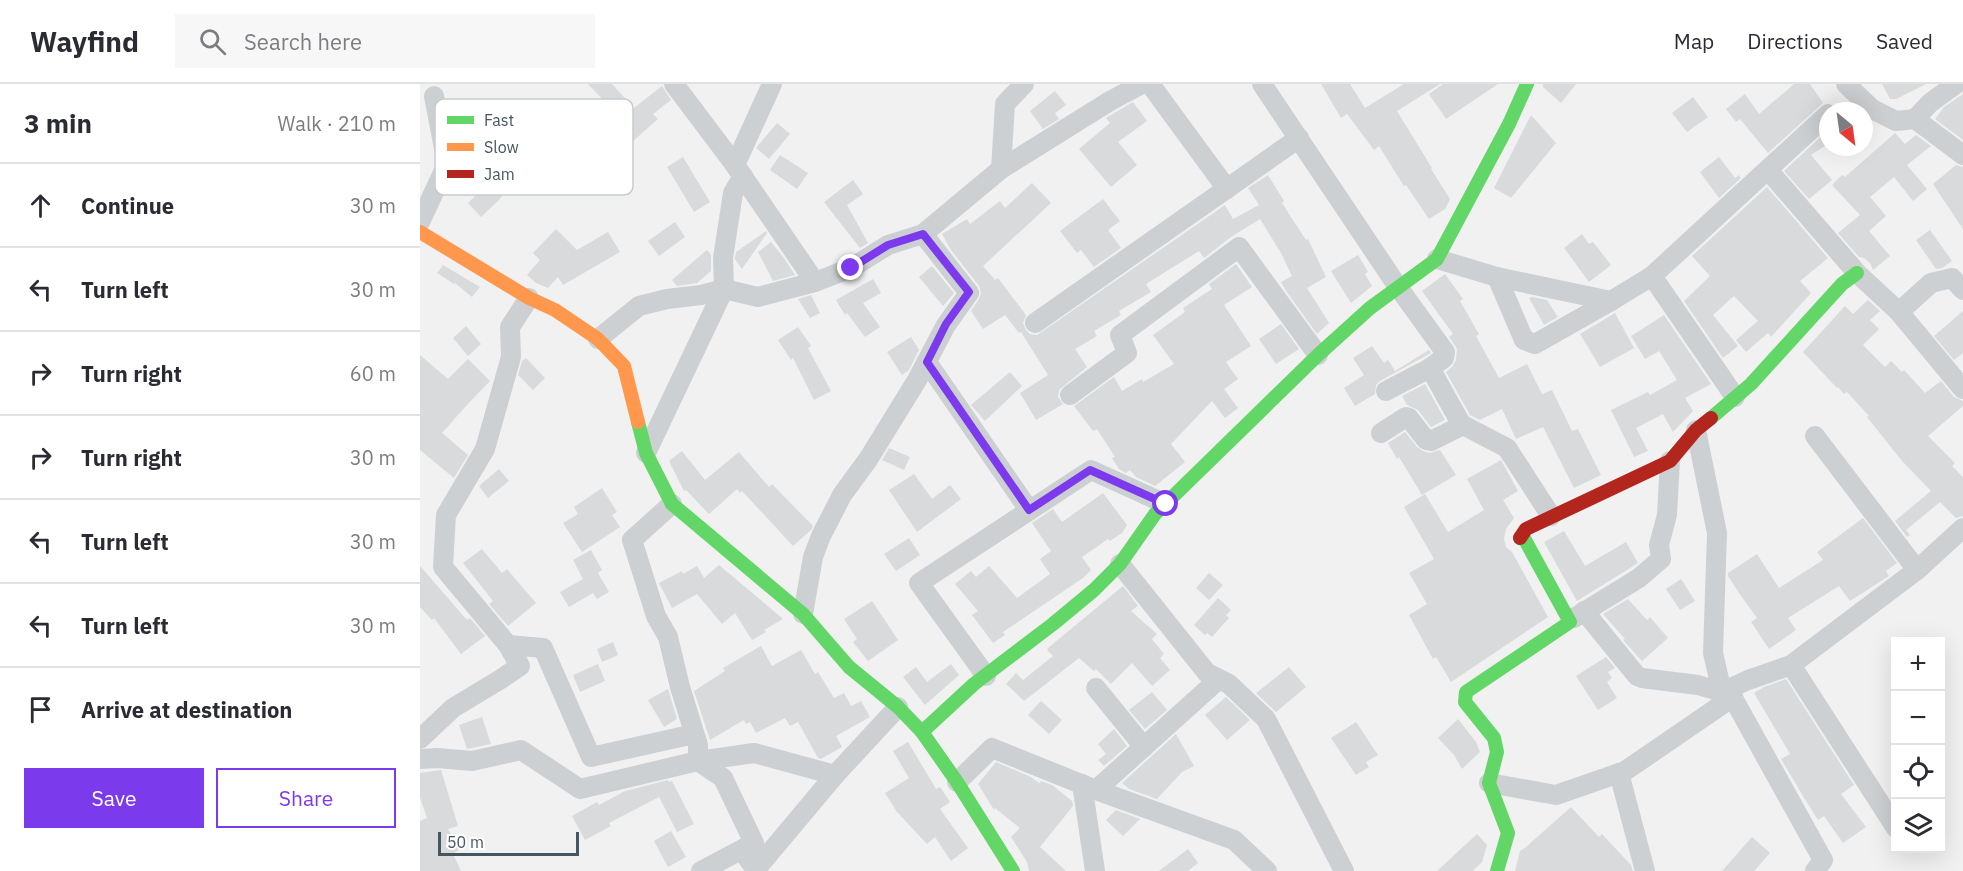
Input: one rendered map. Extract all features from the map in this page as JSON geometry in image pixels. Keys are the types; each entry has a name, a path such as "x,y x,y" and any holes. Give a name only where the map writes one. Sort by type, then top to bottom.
{"street":[{"path":"674,84 739,171 815,282"},
{"path":"646,453 724,289 723,258 733,193 772,84"},
{"path":"1000,169 1005,104 1024,84"},
{"path":"598,339 639,306 724,289 758,297 815,282 851,268 888,245 923,234 1000,169 1110,101 1142,84"},
{"path":"1150,84 1227,189"},
{"path":"1262,84 1398,287 1445,352 1444,358 1430,368 1386,391"},
{"path":"922,732 1005,658 1078,603 1120,564 1155,514 1318,355 1370,308 1437,259 1509,124 1527,84"},
{"path":"1915,119 1930,103 1956,84"},
{"path":"1838,102 1849,87 1872,109 1896,120 1915,119 1963,155"},
{"path":"434,96 435,101"},
{"path":"1497,277 1524,340 1535,344 1611,302 1652,276 1819,122"},
{"path":"1035,323 1299,138"},
{"path":"1768,170 1857,273 1899,312 1963,389"},
{"path":"420,222 435,190"},
{"path":"420,232 529,298 555,310 598,339 624,366 646,453 672,504 802,614 849,667 898,707 922,732 957,782 1013,871"},
{"path":"802,614 813,557 842,495 869,458 917,380 946,324 969,292 923,234"},
{"path":"1070,395 1127,353 1120,335 1239,247 1318,355"},
{"path":"1437,259 1497,277 1611,302"},
{"path":"1728,692 1637,676 1577,616 1525,540 1520,538 1526,529 1551,516 1670,461 1696,430 1751,384 1842,285 1857,273"},
{"path":"1652,276 1735,397"},
{"path":"1899,312 1931,283 1959,278"},
{"path":"420,739 453,708 520,666 508,645 443,567 446,515 485,449 511,357 510,327 529,298"},
{"path":"927,362 1029,510"},
{"path":"1430,368 1461,424 1507,448 1551,516"},
{"path":"1381,433 1407,417 1426,440 1431,441 1461,424"},
{"path":"1696,430 1717,533 1713,653 1728,692 1823,860 1815,871"},
{"path":"1815,436 1917,570"},
{"path":"1497,871 1508,833 1489,783 1497,752 1496,744 1494,738 1465,702 1466,692 1577,616 1639,578 1661,560 1659,544 1667,515 1670,461"},
{"path":"986,676 919,584 1090,470 1166,504"},
{"path":"672,504 632,540 656,616 668,637 698,746 698,761"},
{"path":"1489,783 1556,795 1625,771 1728,692 1748,680 1791,664 1917,570 1963,528"},
{"path":"1120,564 1207,673 1229,684 1266,719 1344,871"},
{"path":"508,645 543,648 591,757 694,734"},
{"path":"1791,664 1891,820"},
{"path":"1089,787 1144,747 1219,679"},
{"path":"1096,688 1144,747"},
{"path":"754,843 742,852 757,869 835,775 898,707"},
{"path":"957,782 992,748 1089,787 1234,840 1266,871"},
{"path":"420,759 472,761 521,750 580,789 698,761 754,753 835,775"},
{"path":"698,761 723,778 754,843"},
{"path":"1619,773 1645,871"},
{"path":"1089,787 1095,871"},
{"path":"701,871 754,843"}],"building":[{"path":"588,84 612,84 626,99 602,99"},
{"path":"1321,84 1350,84 1365,108 1404,84 1440,84 1397,111 1450,199 1445,209 1429,219 1406,185 1404,186 1379,146 1374,150 1347,114 1341,118"},
{"path":"1443,84 1498,84 1446,119 1429,94"},
{"path":"1543,84 1576,84 1561,103 1543,87"},
{"path":"1794,84 1810,84 1822,102 1819,102 1819,107 1768,153 1740,119 1736,122 1726,109 1745,94 1759,114"},
{"path":"1882,84 1926,84 1896,99 1890,99"},
{"path":"662,86 671,100 653,114 658,119 633,141 633,107"},
{"path":"1055,91 1066,105 1055,113 1059,119 1043,129 1030,111"},
{"path":"1963,94 1963,140 1935,119 1944,107"},
{"path":"1693,97 1708,117 1687,132 1672,113"},
{"path":"1133,102 1147,121 1118,142 1137,165 1111,187 1079,149 1110,123 1106,118"},
{"path":"1531,115 1556,143 1511,198 1494,188"},
{"path":"777,123 790,134 769,159 756,148"},
{"path":"1895,133 1905,144 1916,135 1931,146 1907,165 1927,189 1913,201 1894,177 1870,197 1886,216 1869,231 1890,256 1873,270 1870,263 1859,257 1838,233 1860,215 1832,185 1842,175 1845,177 1869,156 1873,156 1873,152"},
{"path":"1819,138 1819,150 1811,155 1832,180 1809,199 1784,171"},
{"path":"780,155 808,173 797,189 770,170"},
{"path":"683,157 710,202 694,212 667,167"},
{"path":"1719,157 1735,178 1739,175 1741,178 1719,198 1700,172"},
{"path":"1956,165 1963,167 1963,229 1933,184"},
{"path":"1268,175 1284,201 1282,203 1306,240 1308,239 1326,277 1307,288 1329,323 1317,334 1286,291 1281,282 1292,276 1260,219 1231,237 1204,258 1199,251 1146,284 1151,292 1119,311 1121,315 1094,331 1097,336 1075,349 1087,367 1059,390 1058,397 1063,404 1036,420 1020,393 1048,375 1021,332 1019,333 1005,315 983,329 971,311 981,293 979,286 951,250 942,234 967,219 970,224 1000,201 1005,208 1032,183 1051,203 983,266 995,280 998,278 1026,315 1023,323 1026,330 1030,334 1037,335 1225,205 1233,219 1259,205 1248,188"},
{"path":"853,180 863,194 847,205 868,243 860,248 824,202"},
{"path":"1767,187 1828,258 1800,281 1811,293 1771,337 1768,333 1746,352 1736,340 1758,321 1734,296 1713,315 1738,346 1723,358 1684,301 1710,276 1692,256"},
{"path":"476,195 500,195 502,197 481,217 468,203"},
{"path":"1103,199 1120,221 1108,230 1121,248 1094,267 1081,250 1077,253 1060,231"},
{"path":"675,222 685,237 659,256 648,241"},
{"path":"556,229 577,250 608,232 620,252 563,285 558,277 548,288 536,283 527,275 540,260 533,253"},
{"path":"1930,230 1952,261 1942,268 1936,269 1916,240"},
{"path":"766,231 767,233 742,269 735,259 736,252"},
{"path":"1582,234 1589,244 1593,242 1611,265 1589,282 1564,248"},
{"path":"771,242 795,275 773,281 758,252"},
{"path":"707,250 711,255 711,271 697,283 677,286 672,280"},
{"path":"1358,255 1368,272 1365,274 1372,286 1351,303 1331,271"},
{"path":"1236,264 1252,287 1224,305 1251,346 1226,362 1238,379 1224,389 1238,408 1225,418 1212,401 1171,444 1185,462 1155,486 1136,477 1130,470 1126,473 1119,469 1112,458 1115,457 1097,429 1093,431 1074,406 1114,377 1122,391 1174,364 1153,335 1185,312 1183,308 1212,289 1209,284"},
{"path":"443,265 480,287 472,297 455,283 437,273"},
{"path":"932,266 954,293 943,306 919,277"},
{"path":"1445,274 1463,299 1460,301 1479,334 1476,336 1499,378 1527,364 1542,394 1552,390 1572,431 1578,429 1601,475 1574,488 1543,427 1516,439 1502,409 1480,420 1470,415 1446,372 1456,360 1457,349 1449,337 1453,334 1422,291"},
{"path":"873,279 881,293 863,303 880,327 865,337 847,313 845,315 836,300"},
{"path":"811,295 820,313 810,318 798,299"},
{"path":"1529,298 1547,300 1558,317 1544,325"},
{"path":"1868,300 1880,311 1870,320 1879,329 1863,345 1885,367 1891,361 1902,372 1904,370 1925,393 1941,381 1954,397 1963,401 1963,406 1928,436 1955,463 1952,466 1963,477 1963,516 1956,518 1940,502 1906,530 1910,535 1907,537 1895,521 1931,491 1902,461 1867,417 1869,416 1847,392 1844,394 1837,388 1803,352 1845,306 1853,314"},
{"path":"1963,311 1963,353 1954,360 1934,336"},
{"path":"1615,313 1634,348 1600,367 1580,334"},
{"path":"1664,315 1711,384 1685,398 1693,411 1673,432 1663,414 1636,428 1648,451 1634,457 1611,410 1648,392 1650,395 1677,380 1659,351 1645,359 1631,336"},
{"path":"1281,324 1299,349 1276,364 1259,339"},
{"path":"466,326 481,344 468,356 453,338"},
{"path":"798,327 811,346 808,348 831,391 814,400 793,358 791,360 778,340"},
{"path":"911,337 919,350 909,370 902,375 887,352"},
{"path":"1372,346 1384,363 1388,360 1395,371 1429,350 1431,353 1380,381 1376,385 1375,394 1355,406 1344,388 1364,375 1353,358"},
{"path":"420,355 448,379 468,359 490,381 442,433 468,455 454,478 420,450"},
{"path":"526,358 545,378 533,390 518,375 522,361"},
{"path":"1010,372 1022,386 985,421 971,405"},
{"path":"1425,384 1445,420 1431,427 1418,410 1407,405 1402,396"},
{"path":"1405,432 1423,451 1429,453 1440,450 1456,475 1422,495 1388,443"},
{"path":"889,448 910,457 904,470 882,460"},
{"path":"682,451 705,480 739,452 769,487 772,484 813,526 811,530 793,546 742,491 740,493 737,489 709,514 686,490 684,491 669,461"},
{"path":"1501,460 1518,491 1503,500 1514,518 1506,529 1504,539 1506,547 1512,552 1548,617 1451,682 1436,657 1433,659 1409,615 1427,604 1409,573 1434,559 1404,507 1425,494 1448,532 1484,510 1467,479"},
{"path":"499,469 509,481 488,498 479,486"},
{"path":"914,474 932,499 950,485 961,499 917,532 889,490"},
{"path":"602,488 617,512 612,515 620,527 582,552 563,523 578,514 574,507"},
{"path":"1103,493 1127,525 1122,533 1110,541 1108,539 1082,557 1091,570 1083,578 1003,632 1005,635 993,643 972,615 978,611 955,584 971,571 976,577 989,566 1017,598 1050,574 1040,559 1051,551 1032,523 1053,509 1062,522"},
{"path":"1863,518 1897,563 1886,571 1889,576 1850,601 1839,586 1788,618 1796,630 1769,649 1751,622 1757,618 1728,573 1757,554 1779,588 1823,560 1817,552"},
{"path":"1564,531 1585,566 1626,542 1638,563 1577,601 1544,542"},
{"path":"909,538 920,555 896,571 884,554"},
{"path":"482,549 502,573 507,569 536,603 508,626 489,604 493,601 463,563"},
{"path":"591,550 602,570 598,573 609,592 597,599 593,593 569,607 560,592 583,579 573,560"},
{"path":"719,565 783,619 752,640 735,613 722,624 697,594 672,608 659,583 697,566 704,578"},
{"path":"420,566 467,620 470,618 485,636 461,654 434,618 432,620 420,607"},
{"path":"1209,573 1223,585 1209,600 1196,588"},
{"path":"1681,579 1695,601 1680,610 1666,589"},
{"path":"1123,586 1138,606 1131,611 1157,634 1152,639 1164,654 1160,658 1170,670 1152,686 1132,663 1111,684 1096,669 1094,671 1079,658 1024,701 1006,684 1016,673 1023,680 1053,656 1047,650 1048,648"},
{"path":"1218,598 1231,610 1226,615 1229,618 1212,637 1207,633 1205,635 1194,625"},
{"path":"1628,599 1647,620 1650,617 1668,638 1642,661 1603,614"},
{"path":"872,601 898,640 868,661 853,642 857,639 844,619"},
{"path":"613,642 618,655 602,662 597,649"},
{"path":"761,646 772,666 801,650 815,674 818,672 834,698 844,693 851,706 861,701 870,717 836,736 842,747 821,759 818,758 798,722 790,726 785,718 756,733 750,722 746,724 744,720 710,740 694,691 725,671 723,668"},
{"path":"1606,657 1615,668 1608,672 1612,678 1607,682 1617,698 1598,710 1576,676"},
{"path":"598,664 605,681 580,692 573,675"},
{"path":"951,664 959,675 925,705 903,677 916,667 927,682"},
{"path":"1289,667 1306,687 1276,712 1256,693"},
{"path":"1786,679 1854,785 1841,794 1866,827 1843,843 1824,816 1818,820 1781,759 1790,754 1754,693"},
{"path":"668,689 677,719 664,727 648,700"},
{"path":"1152,692 1167,710 1145,729 1129,710"},
{"path":"1226,697 1250,720 1227,740 1205,715"},
{"path":"1041,701 1062,720 1049,734 1028,715"},
{"path":"482,717 491,744 467,749 459,725"},
{"path":"1458,719 1476,742 1480,752 1462,769 1454,755 1438,738"},
{"path":"1356,722 1378,755 1366,762 1369,767 1356,775 1331,738"},
{"path":"1114,729 1127,746 1104,766 1098,760 1106,754 1098,744"},
{"path":"1176,734 1194,766 1182,772 1157,799 1129,789 1122,783"},
{"path":"908,742 936,789 940,787 950,802 940,809 968,848 951,861 935,837 927,844 897,812 885,793 909,778 893,751"},
{"path":"996,762 1031,777 1039,783 1041,781 1052,785 1072,801 1073,806 1040,847 1066,871 1029,871 1027,862 1011,837 1020,828 995,808 994,810 978,784"},
{"path":"441,770 458,826 448,829 460,849 453,854 461,871 420,871 420,821 427,818 420,797 420,773"},
{"path":"668,780 672,781 694,824 677,832 659,797 609,823 611,826 585,840 572,816 597,802 599,805 625,791"},
{"path":"1571,807 1599,837 1602,834 1631,865 1633,871 1515,871 1520,851"},
{"path":"1116,810 1140,819 1123,836 1106,820"},
{"path":"671,831 686,857 668,867 654,841"},
{"path":"1477,834 1487,845 1482,862 1473,871 1437,871"},
{"path":"1752,837 1770,853 1754,871 1722,871"},
{"path":"1188,849 1198,863 1188,871 1159,871"}],"traffic: fast":[{"path":"922,732 974,684 1094,590 1120,564 1155,514 1318,355 1370,308 1437,259 1509,124 1527,84"},
{"path":"1711,418 1751,384 1842,284 1857,273"},
{"path":"638,422 646,453 672,504 803,614 849,667 898,707 922,732 957,782 1013,871"},
{"path":"1497,871 1508,833 1489,783 1497,752 1494,738 1465,702 1466,692 1570,622 1525,540 1520,538"}],"traffic: slow":[{"path":"420,232 529,298 555,310 598,339 624,366 638,422"}],"traffic: jam":[{"path":"1520,538 1526,529 1670,461 1696,430 1711,418"}],"route":[{"path":"851,268 888,245 923,234 969,292 946,324 927,362 1029,510 1090,470 1166,504"}]}
